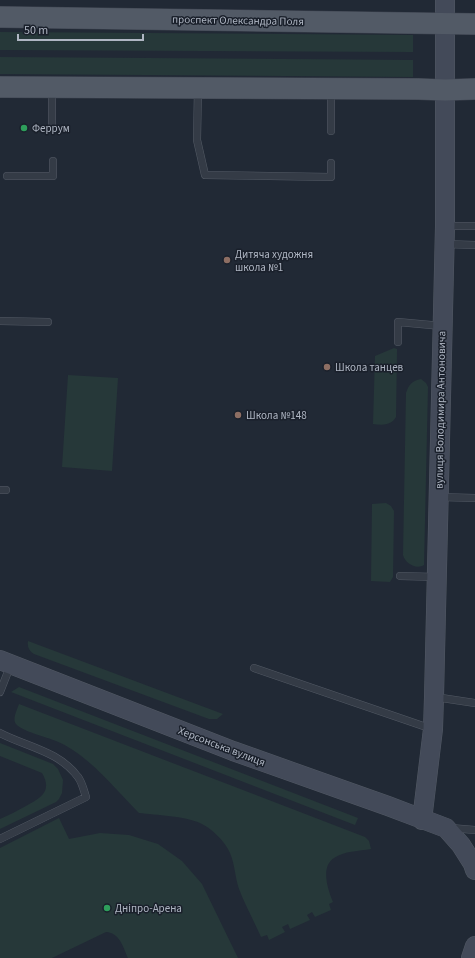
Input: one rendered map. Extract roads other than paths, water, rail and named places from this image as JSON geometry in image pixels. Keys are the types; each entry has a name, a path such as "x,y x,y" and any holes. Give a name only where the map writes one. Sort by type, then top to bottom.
{"main road":[{"name":"проспект Олександра Поля","path":"0,17 475,24"},
{"path":"0,87 475,89"}],"street":[{"name":"вулиця Володимира Антоновича","path":"422,820 434,730 444,235 446,0"},
{"name":"Херсонська вулиця","path":"5,662 233,751 446,828"},
{"path":"446,828 461,845 475,870"},
{"path":"471,958 475,946"}],"lane":[{"path":"52,87 52,124"},
{"path":"198,88 197,140 205,175 331,176 331,163"},
{"path":"331,89 331,131"},
{"path":"7,176 53,176 53,161"},
{"path":"444,235 475,226"},
{"path":"444,235 475,246"},
{"path":"0,322 48,322"},
{"path":"398,342 398,322 442,326"},
{"path":"439,497 475,498"},
{"path":"400,576 437,577"},
{"path":"0,692 5,662"},
{"path":"254,668 434,730"},
{"path":"434,697 475,703"},
{"path":"0,733 13,740 49,753 63,761 79,778 86,797 0,839"},
{"path":"446,828 475,830"}],"place":[{"name":"Феррум","path":"24,128"},
{"name":"Дитяча художня школа №1","path":"227,260"},
{"name":"Школа танцев","path":"327,367"},
{"name":"Школа №148","path":"238,415"},
{"name":"Дніпро-Арена","path":"107,908"}]}
